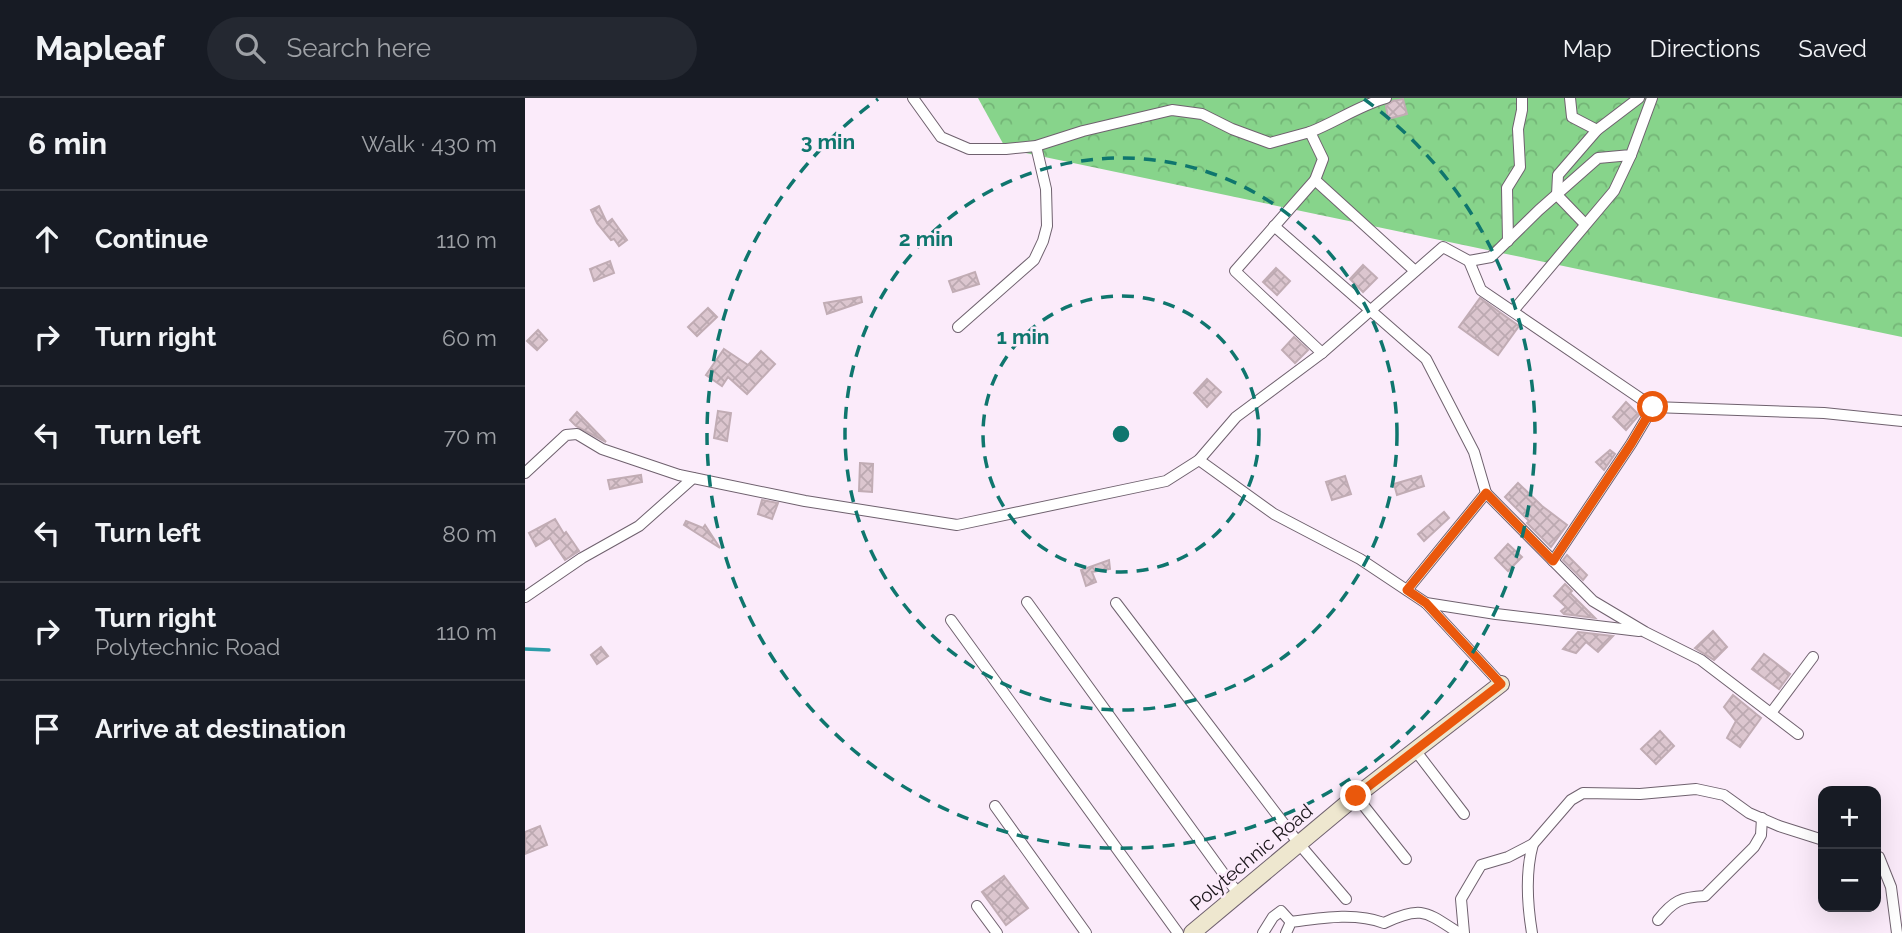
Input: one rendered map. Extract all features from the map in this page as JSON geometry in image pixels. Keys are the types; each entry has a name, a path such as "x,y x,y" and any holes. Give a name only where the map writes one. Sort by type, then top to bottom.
{"street":[{"path":"913,98 941,137 969,149 1035,146 1083,131 1172,110 1202,114 1232,129 1271,143 1310,132 1366,104 1386,98"},
{"path":"1507,241 1507,188 1520,167 1518,129 1523,110 1522,98"},
{"path":"1570,98 1572,117 1597,131"},
{"path":"1585,224 1557,195 1558,175 1597,131 1639,98"},
{"path":"1513,311 1614,191 1632,155 1652,98"},
{"path":"1310,132 1323,159 1315,180 1235,271 1322,353"},
{"path":"958,327 1034,260 1043,241 1047,226 1046,189 1035,146"},
{"path":"1469,261 1491,257 1598,158 1632,155"},
{"path":"1315,180 1415,271"},
{"path":"1274,226 1426,359 1474,452 1486,493 1593,601 1645,632 1701,660 1798,734"},
{"path":"525,472 566,435 577,434 602,449 693,478 805,501 957,525 1167,481 1199,460 1236,417 1322,353 1443,247 1469,261 1481,289 1653,407 1825,414 1902,421"},
{"path":"1553,561 1653,407"},
{"path":"1199,460 1273,514 1360,559 1426,603 1501,684"},
{"path":"525,597 582,558 639,526 693,478"},
{"path":"1407,590 1486,493"},
{"path":"1027,602 1239,895"},
{"path":"1116,603 1300,845 1346,899"},
{"path":"1426,603 1645,632"},
{"path":"951,620 1178,933"},
{"path":"1771,713 1813,657"},
{"name":"Polytechnic Road","path":"1192,933 1356,796 1501,684"},
{"path":"1415,750 1465,814"},
{"path":"1462,930 1461,899 1481,865 1508,858 1533,844 1571,800 1583,793 1640,794 1696,789 1724,795 1749,813 1818,838"},
{"path":"1356,796 1406,859"},
{"path":"995,806 1086,933"},
{"path":"1658,920 1670,904 1689,896 1705,896 1754,847 1761,835 1762,818"},
{"path":"1532,933 1528,911 1527,868 1533,844"},
{"path":"1881,862 1891,887 1897,933"},
{"path":"977,906 997,933"},
{"path":"1263,933 1273,916 1281,911 1288,928 1336,918 1372,918 1384,923 1406,913 1426,912 1462,930 1476,925"}],"green space":[{"path":"978,98 1902,98 1902,337 1006,149"}],"building":[{"path":"1403,99 1407,114 1388,119 1386,106"},
{"path":"599,206 607,223 612,219 627,240 619,246 597,223 591,210"},
{"path":"610,261 614,273 594,281 590,269"},
{"path":"1363,265 1377,278 1363,292 1350,279"},
{"path":"1276,268 1290,281 1277,295 1263,282"},
{"path":"975,272 979,284 953,292 949,281"},
{"path":"861,297 862,302 827,314 824,303"},
{"path":"1480,298 1519,326 1498,355 1459,327"},
{"path":"708,308 717,317 697,336 688,327"},
{"path":"538,330 547,340 537,350 527,341"},
{"path":"1294,337 1308,350 1295,363 1282,350"},
{"path":"724,349 748,365 761,351 775,364 747,394 728,377 722,386 706,375"},
{"path":"1207,379 1221,392 1207,407 1194,393"},
{"path":"1626,402 1639,415 1626,430 1613,417"},
{"path":"718,411 731,413 727,441 714,438"},
{"path":"577,412 606,442 570,420"},
{"path":"1610,450 1615,454 1604,470 1596,462"},
{"path":"860,463 873,464 872,492 859,491"},
{"path":"641,475 642,482 610,489 608,480"},
{"path":"1345,476 1351,494 1332,500 1326,482"},
{"path":"1421,476 1424,486 1397,495 1394,484"},
{"path":"1518,483 1567,525 1551,547 1505,497"},
{"path":"762,500 778,503 772,519 758,514"},
{"path":"1444,512 1449,518 1424,541 1418,534"},
{"path":"555,519 579,551 565,560 550,538 536,546 529,533"},
{"path":"686,521 703,528 705,525 720,548 684,525"},
{"path":"1508,544 1522,557 1508,571 1495,558"},
{"path":"1567,555 1587,575 1583,580 1563,560"},
{"path":"1109,560 1110,569 1092,572 1096,582 1086,586 1081,570"},
{"path":"1565,584 1572,591 1570,593 1595,618 1564,614 1561,611 1566,607 1554,596"},
{"path":"1713,631 1727,647 1714,660 1695,648"},
{"path":"1578,632 1613,636 1598,652 1586,642 1576,653 1563,649"},
{"path":"601,647 608,656 597,664 591,655"},
{"path":"1764,654 1790,674 1779,689 1752,669"},
{"path":"1733,695 1761,718 1740,747 1727,738 1736,721 1724,707"},
{"path":"1660,731 1674,746 1656,764 1641,749"},
{"path":"540,826 547,845 525,854 525,832"},
{"path":"1004,876 1028,908 1006,925 982,892"}],"waterway":[{"path":"525,649 549,650"}],"route":[{"path":"1356,796 1501,684 1426,603 1407,590 1486,493 1553,561 1653,407"}]}
